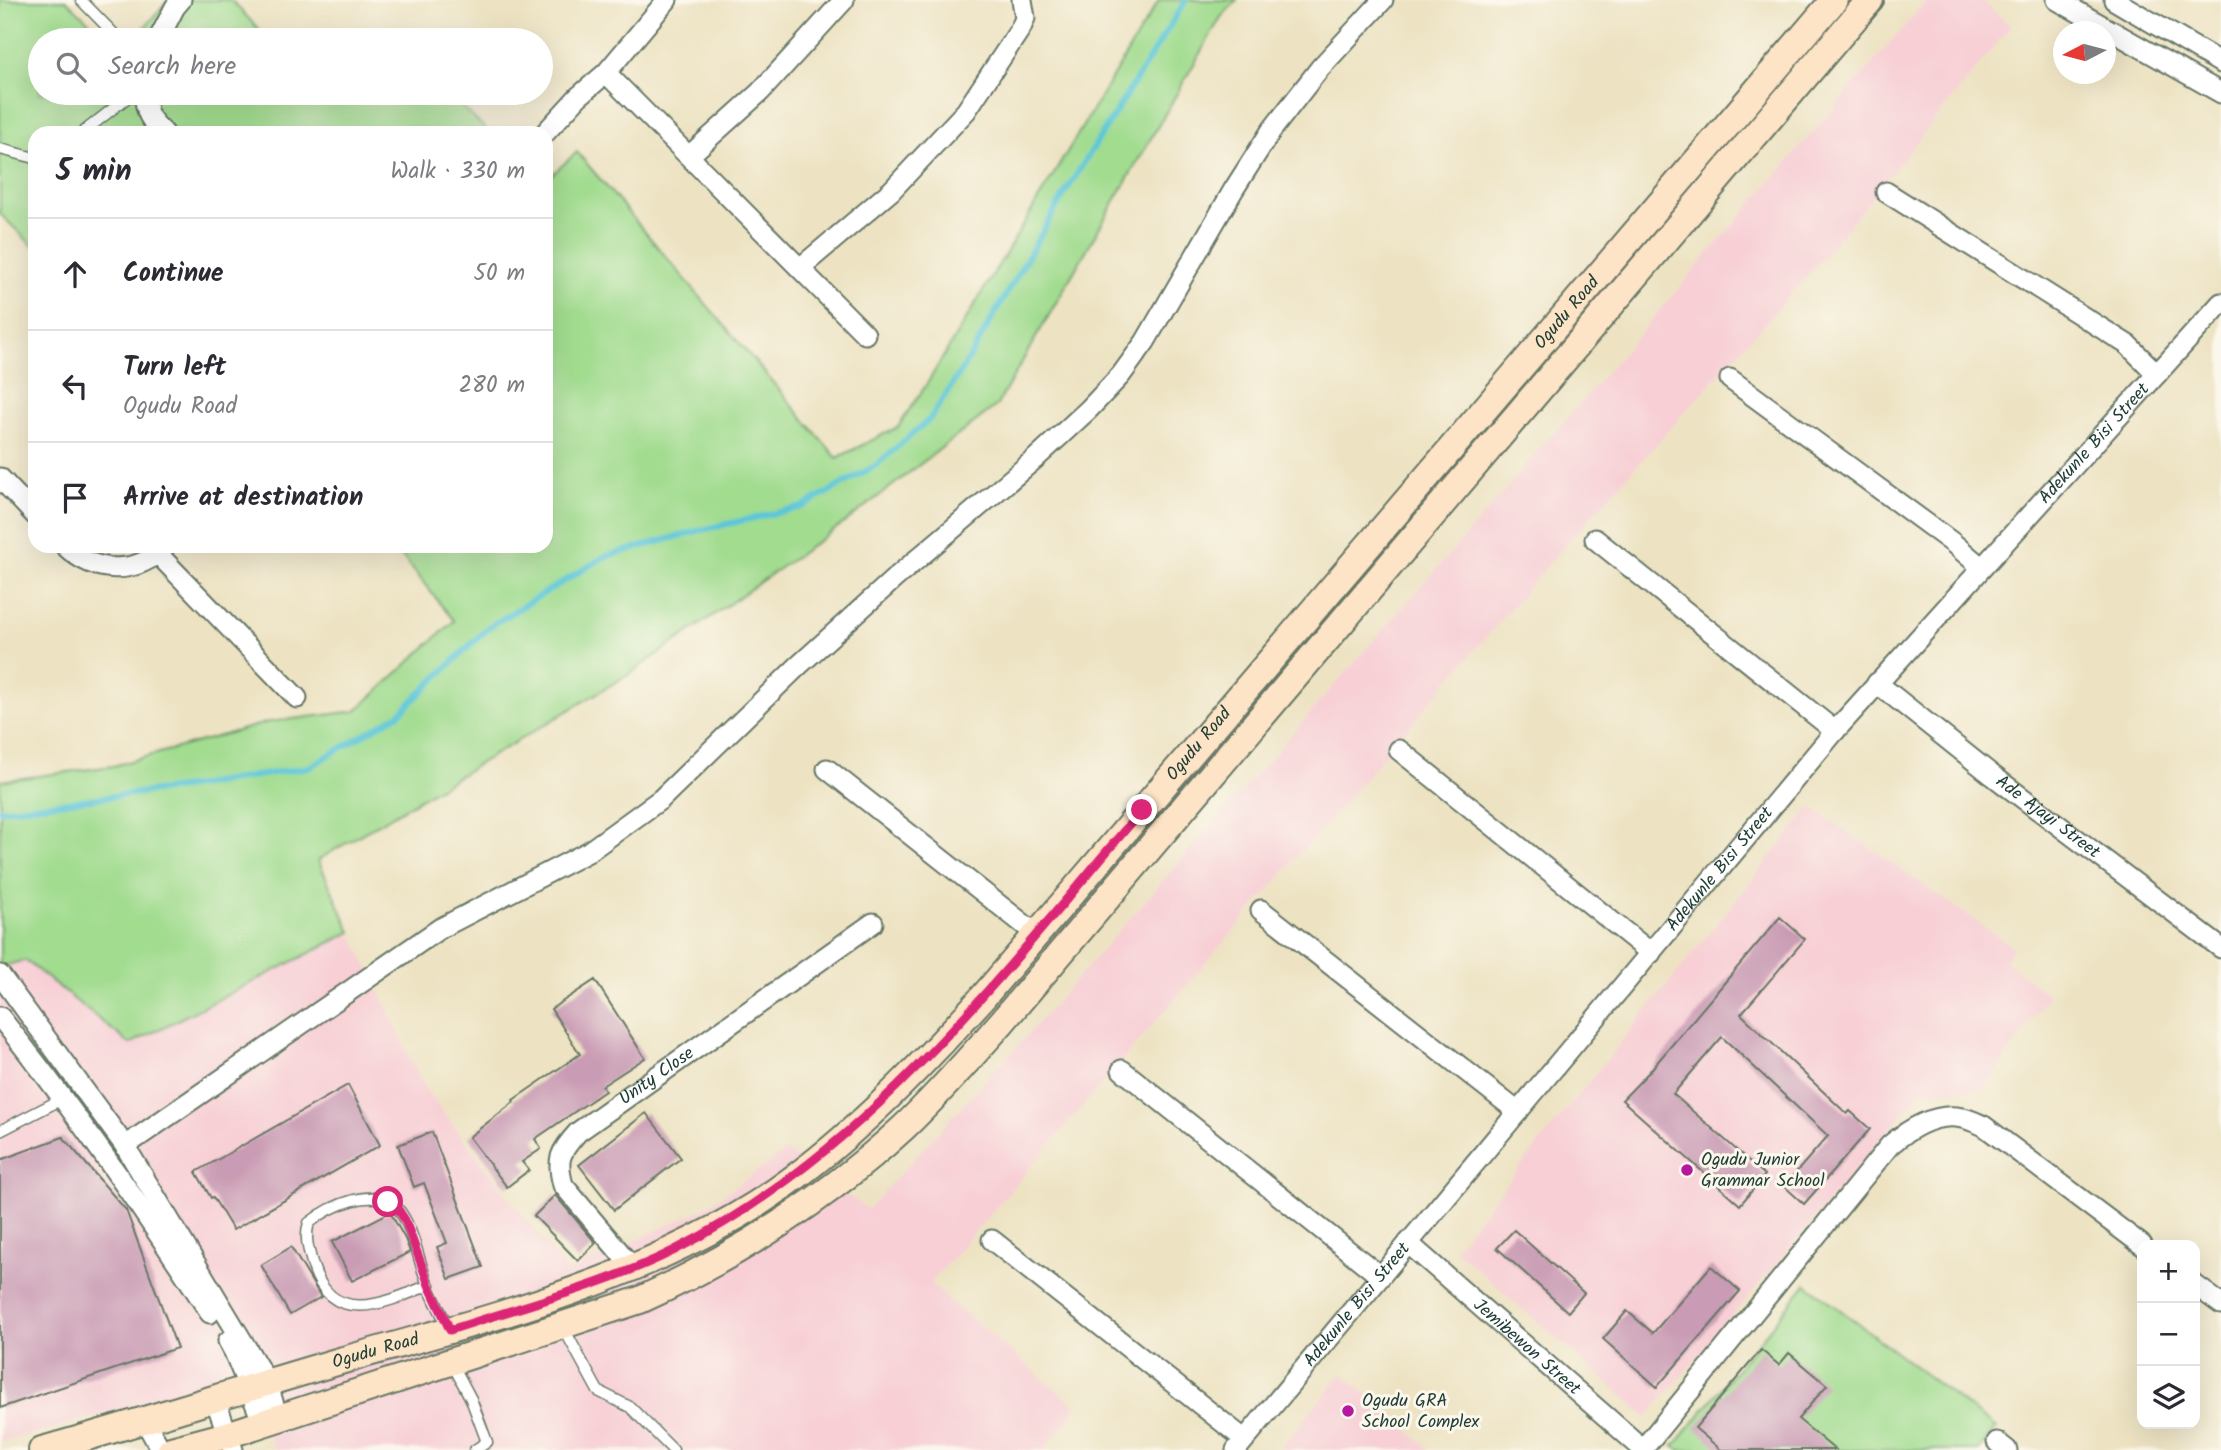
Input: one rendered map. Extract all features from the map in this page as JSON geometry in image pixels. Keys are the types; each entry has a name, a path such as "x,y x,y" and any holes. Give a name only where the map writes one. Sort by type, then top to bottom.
{"main road":[{"name":"Ogudu Road","path":"42,1450 450,1330 633,1268 672,1252 717,1227 757,1203 809,1166 860,1122 942,1043 1834,0"},
{"name":"Ogudu Road","path":"171,1450 230,1443 271,1421 640,1300 712,1264 818,1196 902,1129 1001,1023 1870,0"},
{"path":"1142,810 1164,831"}],"street":[{"path":"164,28 181,0"},
{"path":"551,126 578,97 606,73 667,0"},
{"path":"689,156 760,92 844,0"},
{"path":"800,268 891,191 966,111 1021,28 1025,18 1022,0"},
{"path":"125,1146 439,929 588,852 661,799 797,667 895,578 1035,458 1089,409 1121,375 1144,342 1234,188 1271,131 1320,68 1383,0"},
{"path":"2057,0 2221,93"},
{"path":"2114,0 2221,63"},
{"path":"606,73 865,334"},
{"path":"145,105 151,121 156,126"},
{"path":"1886,192 2128,345 2157,374"},
{"name":"Adekunle Bisi Street","path":"1240,1445 1835,731 2221,303"},
{"path":"1730,379 1953,543 1981,567"},
{"path":"0,478 28,508"},
{"path":"1595,539 1835,731"},
{"path":"75,553 92,565 118,569 143,564 158,553"},
{"path":"165,553 297,698"},
{"name":"Ade Ajayi Street","path":"1877,683 1992,775 2221,948"},
{"path":"1399,750 1651,953"},
{"path":"827,769 1036,934"},
{"path":"1261,910 1518,1112"},
{"name":"Unity Close","path":"633,1268 564,1185 559,1171 559,1157 566,1146 578,1132 873,923"},
{"path":"0,975 125,1146 258,1386 271,1421"},
{"path":"0,1017 64,1098 174,1255 258,1386"},
{"path":"1122,1070 1380,1276"},
{"path":"1643,1449 1890,1145 1910,1128 1933,1120 1961,1117 1984,1126 2137,1241"},
{"path":"992,1240 1240,1445"},
{"name":"Jemibewon Street","path":"1408,1243 1643,1449"},
{"path":"2200,1289 2221,1304"},
{"path":"215,1399 230,1443"},
{"path":"145,1421 161,1450"}],"lane":[{"path":"81,0 108,28"},
{"path":"91,126 118,105"},
{"path":"0,149 28,156"},
{"path":"0,1131 64,1098"},
{"path":"429,1285 375,1305 362,1307 341,1302 328,1294 316,1274 307,1241 309,1223 327,1210 362,1199 377,1198 396,1206 405,1220 429,1285 450,1330"},
{"path":"562,1326 598,1391 630,1406 673,1450"},
{"path":"451,1361 471,1399 487,1442 475,1450"}],"shaded area":[{"path":"1927,0 1981,0 2011,26 1816,266 1560,551 930,1284 1077,1407 1044,1450 276,1450 234,1378 0,1443 0,967 25,960 130,1044 351,932 425,1089 567,1272 703,1209 786,1151 868,1209 1048,1012 1481,518"},
{"name":"Ogudu Junior Grammar School","path":"1811,807 2013,947 2005,961 2049,996 1983,1089 1922,1091 1647,1417 1454,1249"},
{"name":"Ogudu GRA School Complex","path":"1342,1373 1430,1450 1279,1450"}],"green space":[{"path":"0,0 66,0 95,28 28,28 28,105 460,105 482,126 28,126 28,241 0,214"},
{"path":"169,0 231,0 258,28 144,28"},
{"path":"1159,0 1237,0 1221,17 997,405 844,523 631,673 318,860 351,932 130,1044 25,960 0,967 0,781 113,766 269,722 356,711 454,621 400,553 553,553 553,174 577,152 837,458 898,427 928,382"},
{"path":"1806,1284 1996,1428 1979,1450 1679,1450 1674,1446"}],"building":[{"path":"1780,917 1805,939 1741,1014 1847,1114 1850,1111 1870,1129 1804,1204 1784,1186 1828,1136 1722,1037 1673,1094 1765,1175 1740,1205 1622,1100 1649,1072"},
{"path":"595,980 645,1058 602,1086 605,1091 535,1139 541,1149 522,1162 529,1170 507,1187 469,1137 514,1102 513,1100 580,1054 551,1009"},
{"path":"348,1085 380,1145 233,1230 196,1172"},
{"path":"646,1113 681,1158 614,1210 579,1165"},
{"path":"432,1132 483,1267 449,1279 437,1247 447,1243 424,1183 414,1187 398,1145"},
{"path":"63,1137 126,1210 177,1348 0,1408 0,1160"},
{"path":"555,1195 596,1243 578,1261 534,1216"},
{"path":"390,1212 410,1252 352,1281 332,1242"},
{"path":"1514,1230 1584,1293 1568,1312 1497,1248"},
{"path":"291,1247 321,1297 290,1315 261,1265"},
{"path":"1711,1266 1740,1291 1657,1387 1603,1339 1627,1311 1653,1333"},
{"path":"1761,1350 1779,1365 1789,1353 1827,1385 1798,1419 1835,1450 1721,1450 1695,1428"}],"waterway":[{"path":"0,810 197,786 309,767 399,714 490,626 604,557 701,530 802,507 875,466 930,419 968,360 1065,193 1186,0"}],"place":[{"name":"Ogudu Junior Grammar School","path":"1687,1170"},
{"name":"Ogudu GRA School Complex","path":"1348,1411"}],"route":[{"path":"388,1202 396,1206 405,1220 429,1285 450,1330 580,1287 672,1252 757,1203 809,1166 860,1122 942,1043 1142,810"}]}
